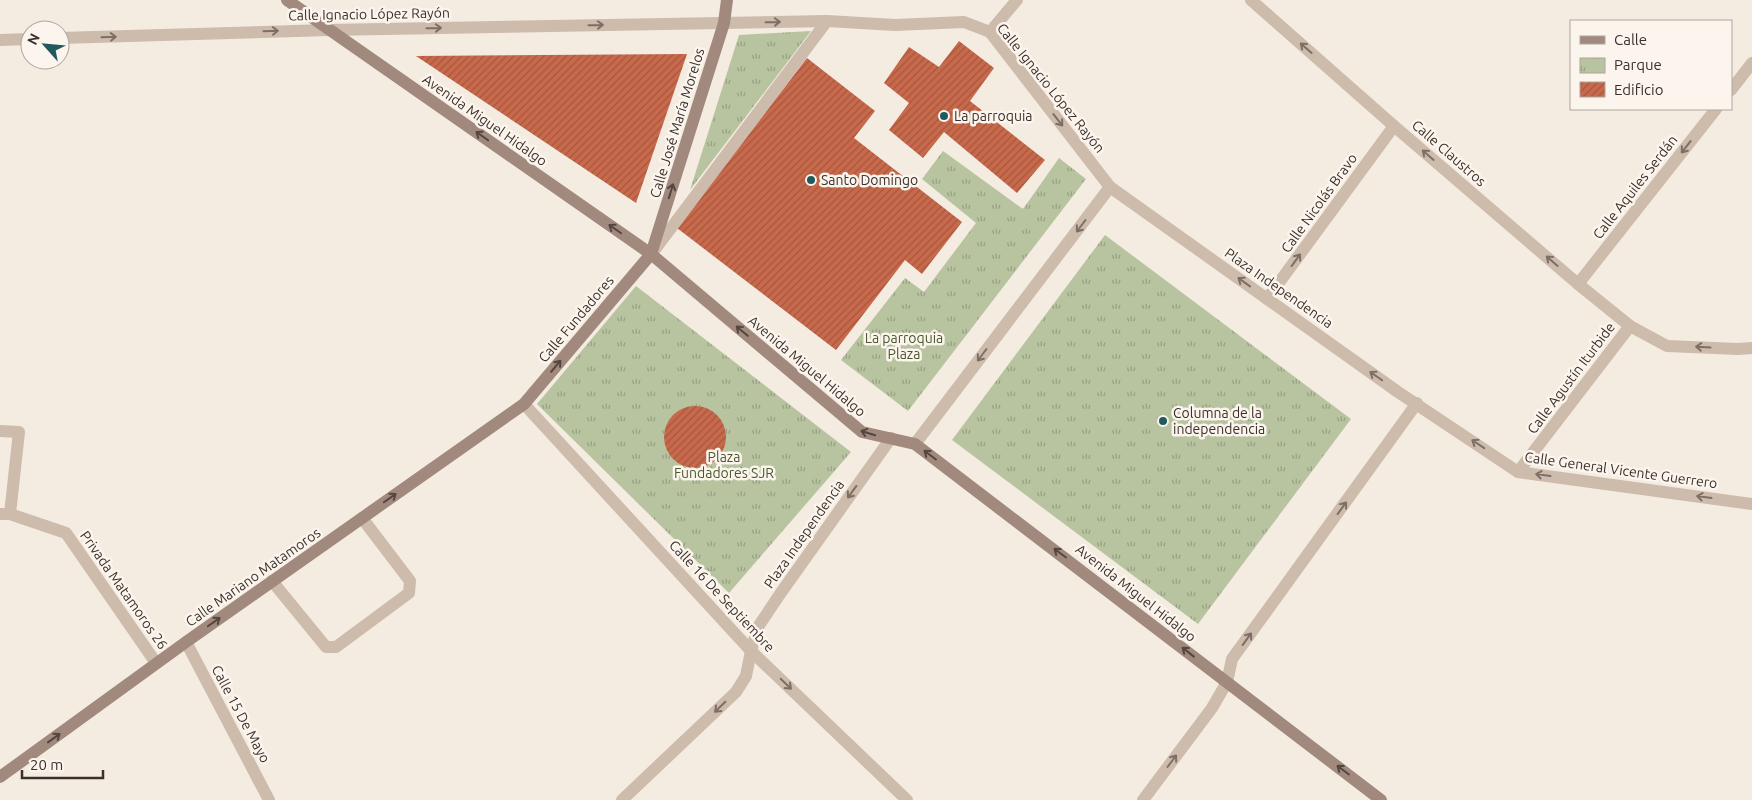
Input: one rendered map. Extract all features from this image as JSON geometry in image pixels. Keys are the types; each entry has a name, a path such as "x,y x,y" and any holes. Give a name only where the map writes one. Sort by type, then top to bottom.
{"street":[{"name":"Avenida Miguel Hidalgo","path":"287,0 651,254 862,432 915,444 1068,558 1381,800"},
{"name":"Calle José María Morelos","path":"651,254 724,23 727,0"},
{"path":"990,32 1017,0"},
{"name":"Calle Claustros","path":"1251,0 1394,126 1578,284 1630,326 1668,346 1752,348"},
{"name":"Calle Ignacio López Rayón","path":"70,38 329,30 827,21 895,25 964,22 990,32 1110,187"},
{"path":"651,254 827,21"},
{"path":"0,40 20,39"},
{"path":"1732,89 1752,63"},
{"name":"Calle Aquiles Serdán","path":"1578,284 1715,110"},
{"name":"Calle Nicolás Bravo","path":"1268,299 1394,126"},
{"path":"915,444 1110,187"},
{"name":"Plaza Independencia","path":"1110,187 1417,403"},
{"name":"Calle Fundadores","path":"524,404 651,254"},
{"name":"Calle Agustín Iturbide","path":"1518,472 1630,326"},
{"path":"1143,800 1212,708 1227,682 1232,659 1417,403"},
{"name":"Calle General Vicente Guerrero","path":"1417,403 1518,472 1752,504"},
{"name":"Calle Mariano Matamoros","path":"0,777 156,663 524,404"},
{"name":"Calle 16 De Septiembre","path":"524,404 750,651 907,800"},
{"path":"0,431 20,432 5,514"},
{"name":"Plaza Independencia","path":"622,800 736,692 746,676 750,651 758,627 891,438"},
{"name":"Privada Matamoros 26","path":"5,514 66,534 156,663"},
{"path":"272,581 326,647 336,647 409,593 410,581 362,518"},
{"name":"Calle 15 De Mayo","path":"186,642 269,800"}],"green space":[{"path":"811,31 690,190 739,35"},
{"name":"La parroquia Plaza","path":"943,151 1023,209 1059,158 1086,179 908,411 841,360 905,278 924,292 976,223 922,179"},
{"path":"1105,235 1351,419 1198,624 952,440"},
{"name":"Plaza Fundadores SJR","path":"636,286 851,452 729,593 537,404"}],"building":[{"name":"La parroquia","path":"959,41 994,68 970,101 1045,160 1017,193 944,132 923,158 889,130 909,103 884,83 909,47 939,67"},
{"path":"687,54 636,203 416,56"},
{"name":"Santo Domingo","path":"807,58 875,111 854,138 962,222 922,274 905,260 836,350 677,228"},
{"path":"689,406 701,406 717,415 724,425 726,437 724,449 717,459 701,468 689,468 678,463 669,454 664,443 664,431 669,420 678,411"}],"place":[{"name":"La parroquia","path":"944,116"},
{"name":"Santo Domingo","path":"811,180"},
{"name":"Columna de la independencia","path":"1163,421"}]}
